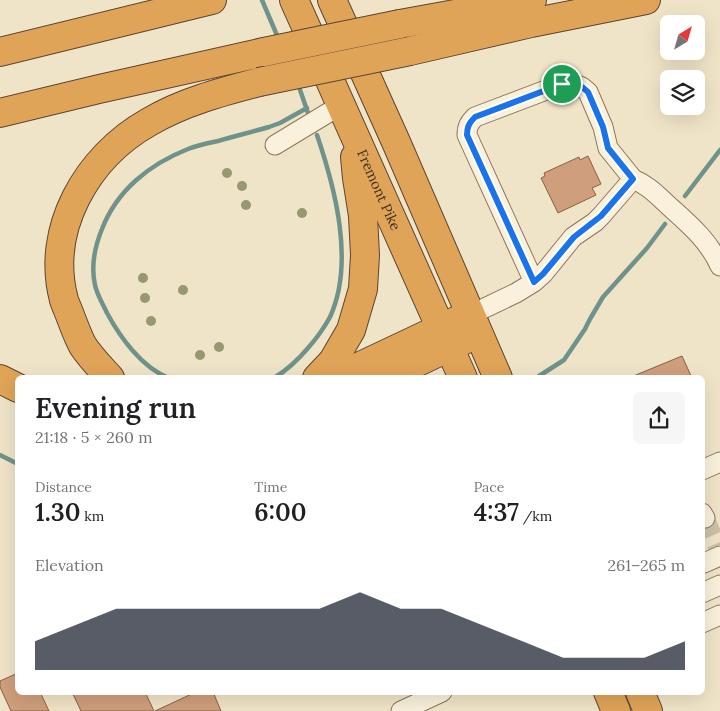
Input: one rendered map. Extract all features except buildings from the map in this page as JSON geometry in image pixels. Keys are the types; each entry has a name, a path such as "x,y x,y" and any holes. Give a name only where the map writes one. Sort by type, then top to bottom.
{"highway":[{"path":"0,52 212,0"},
{"name":"Fremont Pike","path":"294,0 462,375"},
{"path":"332,0 396,142 497,375"},
{"path":"0,113 264,52 400,24 532,0"},
{"path":"107,375 84,347 64,301 60,280 62,238 76,197 87,179 114,146 131,133 177,107 259,82 646,0"},
{"path":"320,375 333,361 351,330 363,289 365,255 363,216 357,178 354,135"},
{"path":"370,171 405,210 446,296 474,324"},
{"path":"343,375 445,338 474,324"},
{"path":"389,375 445,338"},
{"path":"0,379 15,386"},
{"path":"609,695 616,711"},
{"path":"641,695 648,711"}],"street":[{"path":"534,282 467,135 467,128 475,117 562,84 572,83 588,92 603,127 608,148 633,179 648,186 697,231 707,242 720,266"},
{"path":"275,145 341,105"},
{"path":"474,324 543,274 574,237 601,216 633,179"},
{"path":"705,469 720,462"},
{"path":"705,592 720,586"},
{"path":"705,622 720,615"},
{"path":"401,711 436,695"}],"waterway":[{"path":"262,0 279,40"},
{"path":"298,84 308,113"},
{"path":"163,375 141,359 125,341 112,322 97,292 93,271 94,257 108,215 116,202 136,180 174,155 196,146 269,127 307,108"},
{"path":"278,375 304,352 330,317 337,296 341,273 342,250 336,202 317,135"},
{"path":"685,196 720,150"},
{"path":"541,375 564,360 585,329 603,297 647,248 665,224"},
{"path":"0,455 15,462"}],"tunnel":[{"path":"705,518 717,546"}],"route":[{"path":"572,83 588,92 603,127 608,148 633,179 601,216 579,232 534,282 467,135 467,128 475,117 562,84 572,83"}]}
